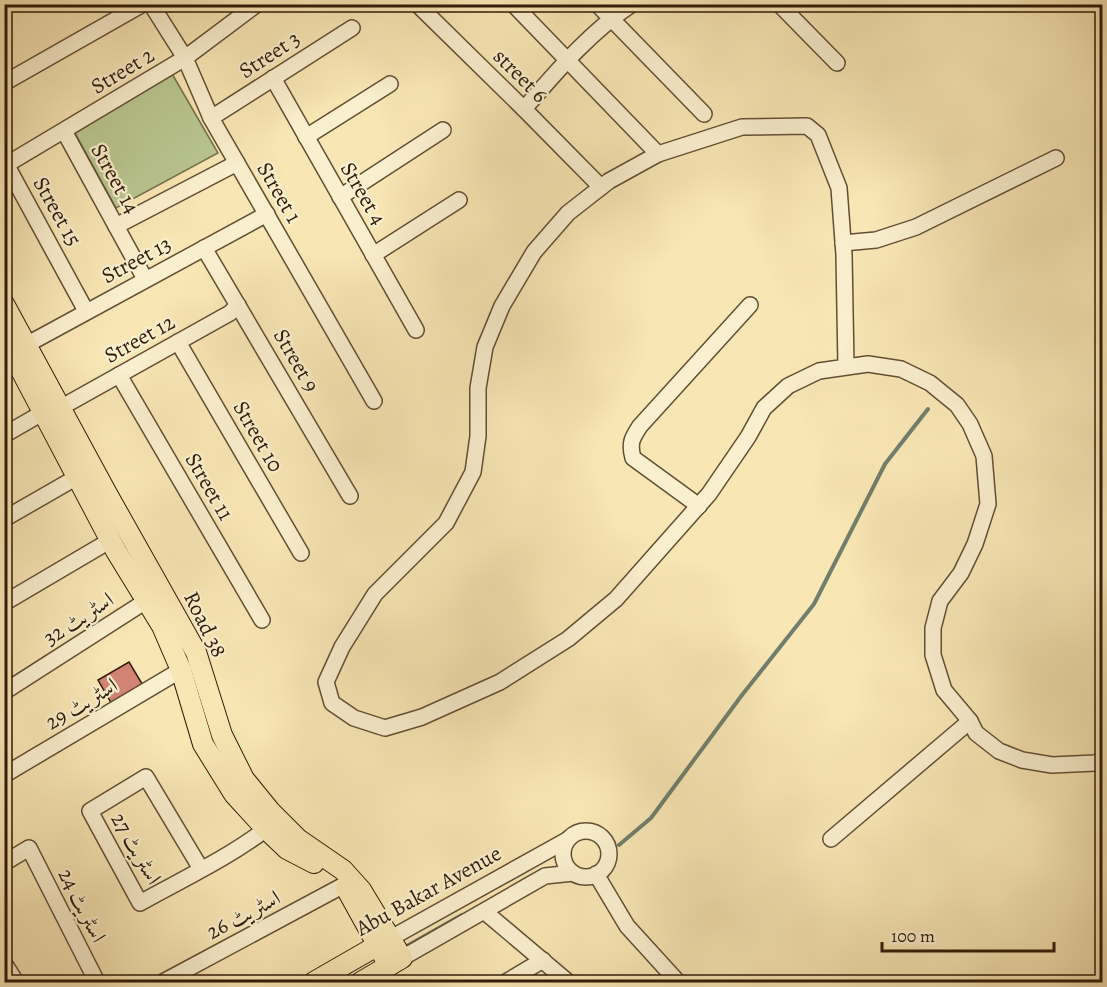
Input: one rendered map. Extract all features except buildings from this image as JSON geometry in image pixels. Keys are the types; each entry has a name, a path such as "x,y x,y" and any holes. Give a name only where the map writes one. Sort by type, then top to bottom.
{"main road":[{"name":"Road 38","path":"4,304 11,346 52,410 196,652 222,735 244,779 270,811 298,839 343,870 361,890 384,942"},
{"name":"Road 38","path":"52,410 77,477 162,626 181,670 203,744 234,794 287,849 318,865 344,885 384,942"},
{"path":"384,942 395,962"},
{"name":"Abu Bakar Avenue","path":"314,982 384,942"},
{"name":"Abu Bakar Avenue","path":"361,982 395,962"}],"street":[{"path":"4,83 143,4"},
{"name":"Street 1","path":"151,4 185,58 212,118 374,401"},
{"name":"Street 2","path":"5,165 185,58 239,10 257,4"},
{"name":"street 6","path":"417,4 596,183"},
{"path":"513,4 658,154"},
{"path":"597,4 609,19 704,114"},
{"path":"524,109 566,61 609,19 632,4"},
{"path":"779,4 837,63"},
{"name":"Street 3","path":"212,118 352,28"},
{"name":"Street 4","path":"273,78 416,330"},
{"path":"306,137 390,84"},
{"path":"846,367 843,243 839,188 818,135 807,126 742,127 658,154 596,183 534,252 502,306 485,347 478,388 478,436 473,471 446,523 375,594 342,646 326,682 332,703 354,718 385,728 422,717 500,682 568,639 616,599 699,506 748,437 764,408 788,386 819,370 846,367 868,364 901,369 930,383 957,405 970,424 984,456 988,504 975,544 961,573 940,601 933,628 933,655 944,690 970,721 976,733 999,751 1022,759 1052,765 1095,763 1102,760"},
{"path":"340,197 443,130"},
{"name":"Street 14","path":"64,131 146,279"},
{"path":"843,243 876,240 916,227 1056,158"},
{"path":"116,226 237,163"},
{"name":"Street 15","path":"5,165 86,311"},
{"path":"374,255 459,200"},
{"name":"Street 13","path":"11,346 86,311 267,214"},
{"name":"Street 9","path":"204,248 350,496"},
{"name":"Street 12","path":"4,435 120,375 230,313 238,304"},
{"path":"699,506 633,458 630,447 632,438 640,426 750,305"},
{"name":"Street 10","path":"178,342 301,553"},
{"name":"Street 11","path":"120,375 262,620"},
{"path":"4,519 77,477"},
{"path":"4,603 111,540"},
{"name":"اسٹریٹ 32","path":"4,692 146,601"},
{"name":"اسٹریٹ 29","path":"4,775 181,670"},
{"path":"831,839 970,721"},
{"name":"اسٹریٹ 27","path":"201,869 146,777 90,811 140,903 201,869 244,845 266,829"},
{"path":"584,830 603,838 607,844 606,864 596,874 588,877 573,873 564,861 564,847 567,840 584,830"},
{"name":"Abu Bakar Avenue","path":"384,942 567,840"},
{"name":"اسٹریٹ 24","path":"4,863 29,848 98,982"},
{"name":"Abu Bakar Avenue","path":"395,962 545,876 573,873"},
{"path":"596,874 627,926 678,982"},
{"name":"اسٹریٹ 26","path":"163,982 344,885"},
{"path":"485,912 568,982"},
{"path":"506,982 543,960"},
{"path":"4,963 16,982"}],"green space":[{"path":"171,72 218,153 116,208 75,133"}],"waterway":[{"path":"619,845 651,818 742,695 814,604 885,464 928,409"},
{"path":"407,946 462,915"},
{"path":"346,982 355,977"}]}
